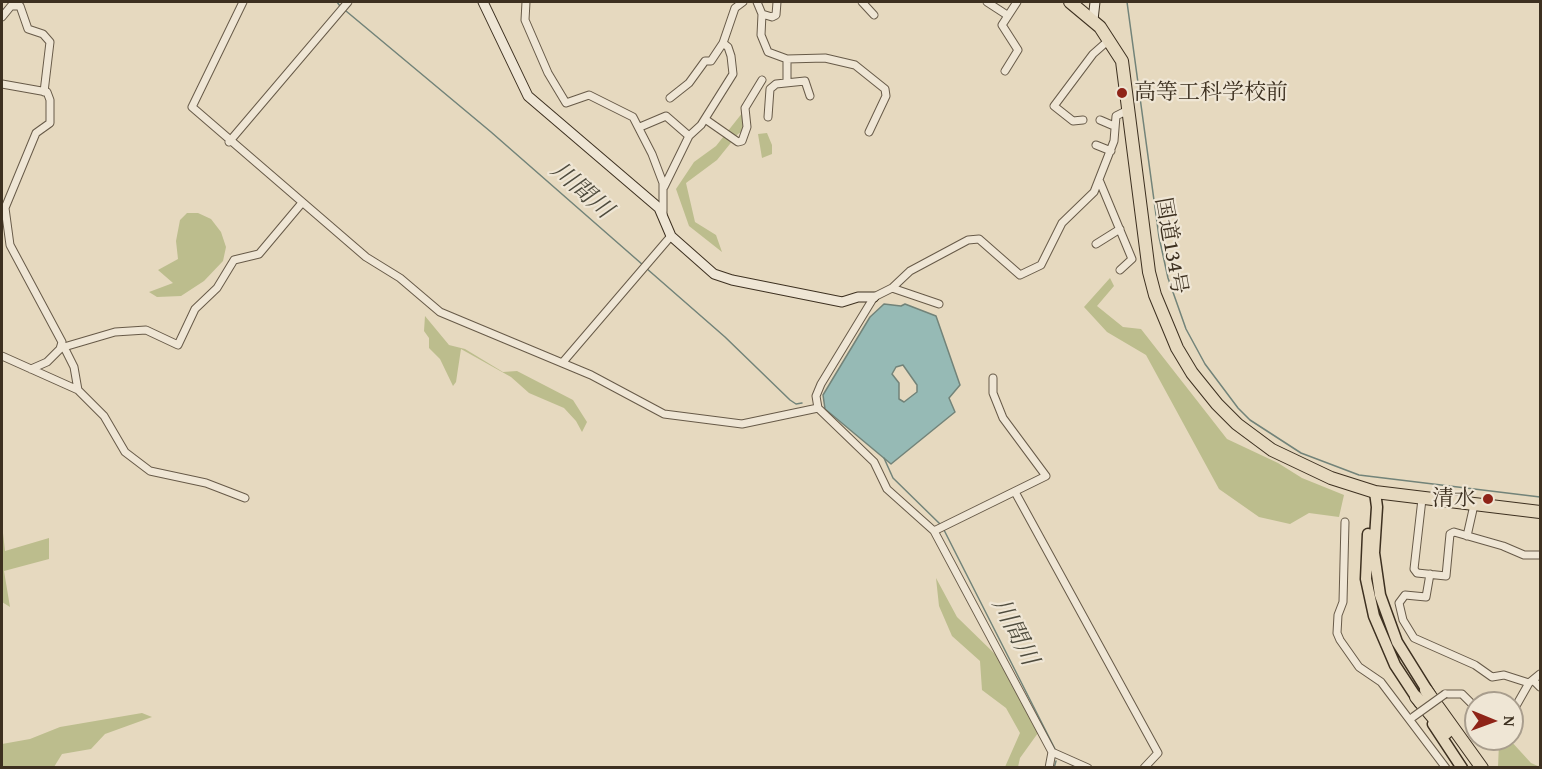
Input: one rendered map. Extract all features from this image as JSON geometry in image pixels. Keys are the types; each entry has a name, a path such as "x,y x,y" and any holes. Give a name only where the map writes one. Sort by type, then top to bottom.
{"highway":[{"name":"国道134号","path":"1070,2 1093,20 1110,39 1126,75 1149,272 1164,321 1192,373 1237,424 1272,450 1314,472 1375,492 1540,512"},
{"path":"1421,693 1473,768"},
{"path":"1421,693 1482,768"}],"main road":[{"path":"1375,492 1367,549 1366,579 1370,602 1386,647 1421,693 1487,768"},
{"path":"1421,693 1462,768"}],"street":[{"path":"243,2 192,107 301,204 366,257 400,278 440,312 563,362 636,397 664,414 742,424 818,408"},
{"path":"483,2 528,96 658,208 671,236 714,274 732,280 842,302 858,297 874,297 892,288 910,271 968,240 979,239 1020,275 1032,272 1047,256 1062,222 1094,192 1111,151 1116,116 1130,110"},
{"path":"526,2 525,20 548,74 566,103 589,95 633,117 640,127 664,188 663,217"},
{"path":"670,98 689,83 705,61 711,61 723,43 735,8 743,2"},
{"path":"758,2 762,14 761,35 764,46 775,56 825,58 855,64 885,89 886,96 869,132"},
{"path":"762,14 772,17 776,15 777,2"},
{"path":"862,2 874,15"},
{"path":"987,2 1007,15"},
{"path":"1005,71 1018,50 1003,30 1002,25 1017,2"},
{"path":"1093,20 1095,2"},
{"path":"2,17 11,6 20,6 28,29 43,34 50,42 44,92"},
{"path":"229,142 344,6"},
{"path":"1083,120 1073,121 1054,106 1093,54 1110,39"},
{"path":"664,188 689,136 705,119 734,74 732,56 728,47 723,43"},
{"path":"787,58 787,82"},
{"path":"705,119 738,142 742,141 747,128 745,108 762,80"},
{"path":"768,117 770,89 776,84 806,81 810,96"},
{"path":"2,84 44,92 50,100 50,123 36,133 6,203 5,215 10,245 74,367 78,390"},
{"path":"640,127 666,116 689,136"},
{"path":"1100,120 1114,126"},
{"path":"1096,145 1111,151"},
{"path":"1100,182 1132,259 1120,270"},
{"path":"31,369 47,363 63,346 115,332 147,330 178,345 195,309 217,288 234,260 260,254 301,204"},
{"path":"1096,244 1120,229"},
{"path":"563,362 671,236"},
{"path":"892,288 939,304"},
{"path":"874,297 821,384 816,396 818,408 874,462 887,489 934,531 1052,752 1088,768"},
{"path":"2,356 78,390 104,416 125,452 150,471 206,483 245,498"},
{"path":"934,531 1046,476 1002,418 993,393 993,378"},
{"path":"1016,492 1158,753 1144,768"},
{"path":"1422,499 1414,569 1417,573 1446,576 1450,534 1454,532 1503,546 1524,555 1540,555"},
{"path":"1467,536 1474,505"},
{"path":"1345,522 1343,602 1338,615 1338,633 1359,667 1381,682 1412,717 1446,768"},
{"path":"1430,574 1426,597 1405,595 1399,603 1403,620 1414,638 1475,666 1492,677 1504,675 1531,682 1540,687"},
{"path":"1524,693 1531,682 1540,674"},
{"path":"1412,717 1445,694 1464,696"},
{"path":"1049,768 1052,752"}],"green space":[{"path":"743,112 745,130 738,134 717,160 686,183 695,222 716,235 722,252 689,226 676,189 694,162 716,146"},
{"path":"767,133 772,145 772,154 762,158 758,134"},
{"path":"187,213 198,213 211,219 221,232 226,247 223,261 204,281 181,296 157,297 149,292 173,283 158,270 178,259 176,241 180,220"},
{"path":"1110,278 1114,286 1097,306 1123,327 1141,329 1227,439 1278,463 1302,478 1344,495 1339,517 1309,513 1290,524 1259,517 1219,489 1146,355 1107,332 1084,307"},
{"path":"425,316 449,345 465,349 503,372 517,371 573,400 587,422 582,432 564,408 529,393 511,377 461,349 456,382 453,386 440,359 429,348 429,338 424,331"},
{"path":"3,533 5,551 49,538 49,559 4,571 10,607 2,602"},
{"path":"936,578 957,617 996,655 1011,684 1031,713 1038,733 1020,758 1018,767 1005,767 1020,733 1006,708 982,690 980,661 952,636 939,606"},
{"path":"142,713 152,717 105,734 91,749 62,754 54,767 2,767 2,744 30,739 60,727"},
{"path":"1499,751 1520,751 1531,763 1540,767 1498,767"}],"water":[{"path":"884,304 901,306 905,304 936,316 960,385 949,398 955,412 891,464 825,409 823,395 870,317","holes":["903,365 917,385 917,392 904,402 899,399 899,383 892,374 896,367"]}],"waterway":[{"name":"川間川","path":"337,2 340,6"},
{"path":"1127,2 1159,237 1168,278 1186,329 1205,364 1238,408 1250,420 1301,453 1359,475 1540,497"},
{"name":"川間川","path":"346,11 491,132 643,265"},
{"name":"川間川","path":"646,268 725,337 790,400 796,404 802,403"},
{"name":"川間川","path":"884,458 893,478 940,524"},
{"name":"川間川","path":"944,530 1055,749"},
{"name":"川間川","path":"1054,768 1056,761"}],"place":[{"name":"高等工科学校前","path":"1122,93"},
{"name":"清水","path":"1488,499"}]}
